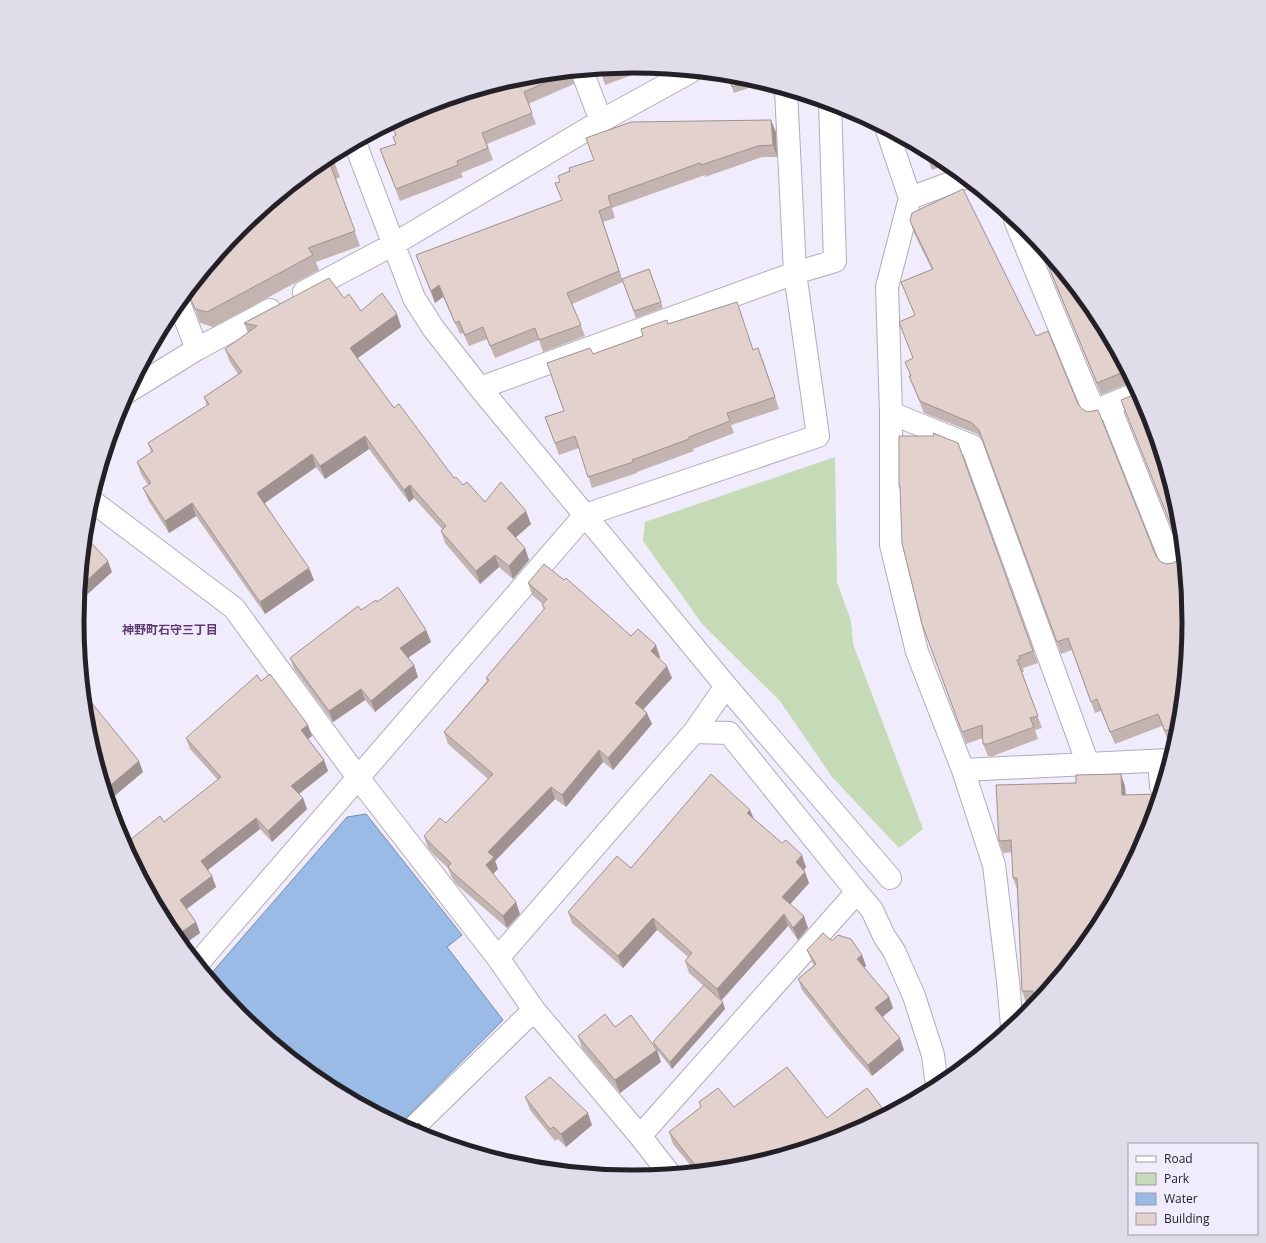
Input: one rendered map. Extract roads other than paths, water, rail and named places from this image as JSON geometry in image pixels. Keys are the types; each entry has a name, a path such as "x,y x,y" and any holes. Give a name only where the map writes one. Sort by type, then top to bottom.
{"street":[{"path":"584,75 601,121"},
{"path":"138,385 197,349 394,244 601,121 683,76"},
{"path":"201,959 359,779 585,515 818,436 795,273 786,95"},
{"path":"480,388 795,273 835,261 830,110"},
{"path":"889,137 910,198 887,287 891,413 891,545 917,652 963,770 994,865 1011,1018"},
{"path":"357,147 414,298 433,328 480,388 726,686 890,878"},
{"path":"910,198 959,180"},
{"path":"1021,234 1094,410 1132,395"},
{"path":"182,311 197,349"},
{"path":"1109,405 1172,563 1178,560"},
{"path":"891,413 972,446 1088,764"},
{"path":"97,505 234,608 359,779 498,958 534,1010 667,1169"},
{"path":"498,958 694,732 726,686"},
{"path":"694,732 729,733 874,914 884,936 894,951 914,996 933,1055 936,1079"},
{"path":"963,770 1164,760"},
{"path":"640,1136 857,892"},
{"path":"416,1125 534,1010"}],"water":[{"path":"366,814 462,935 447,947 503,1020 404,1120 359,1097 328,1078 299,1057 271,1034 245,1009 212,972 347,817"}],"district":[{"name":"神野町石守三丁目","path":"170,629"}]}
